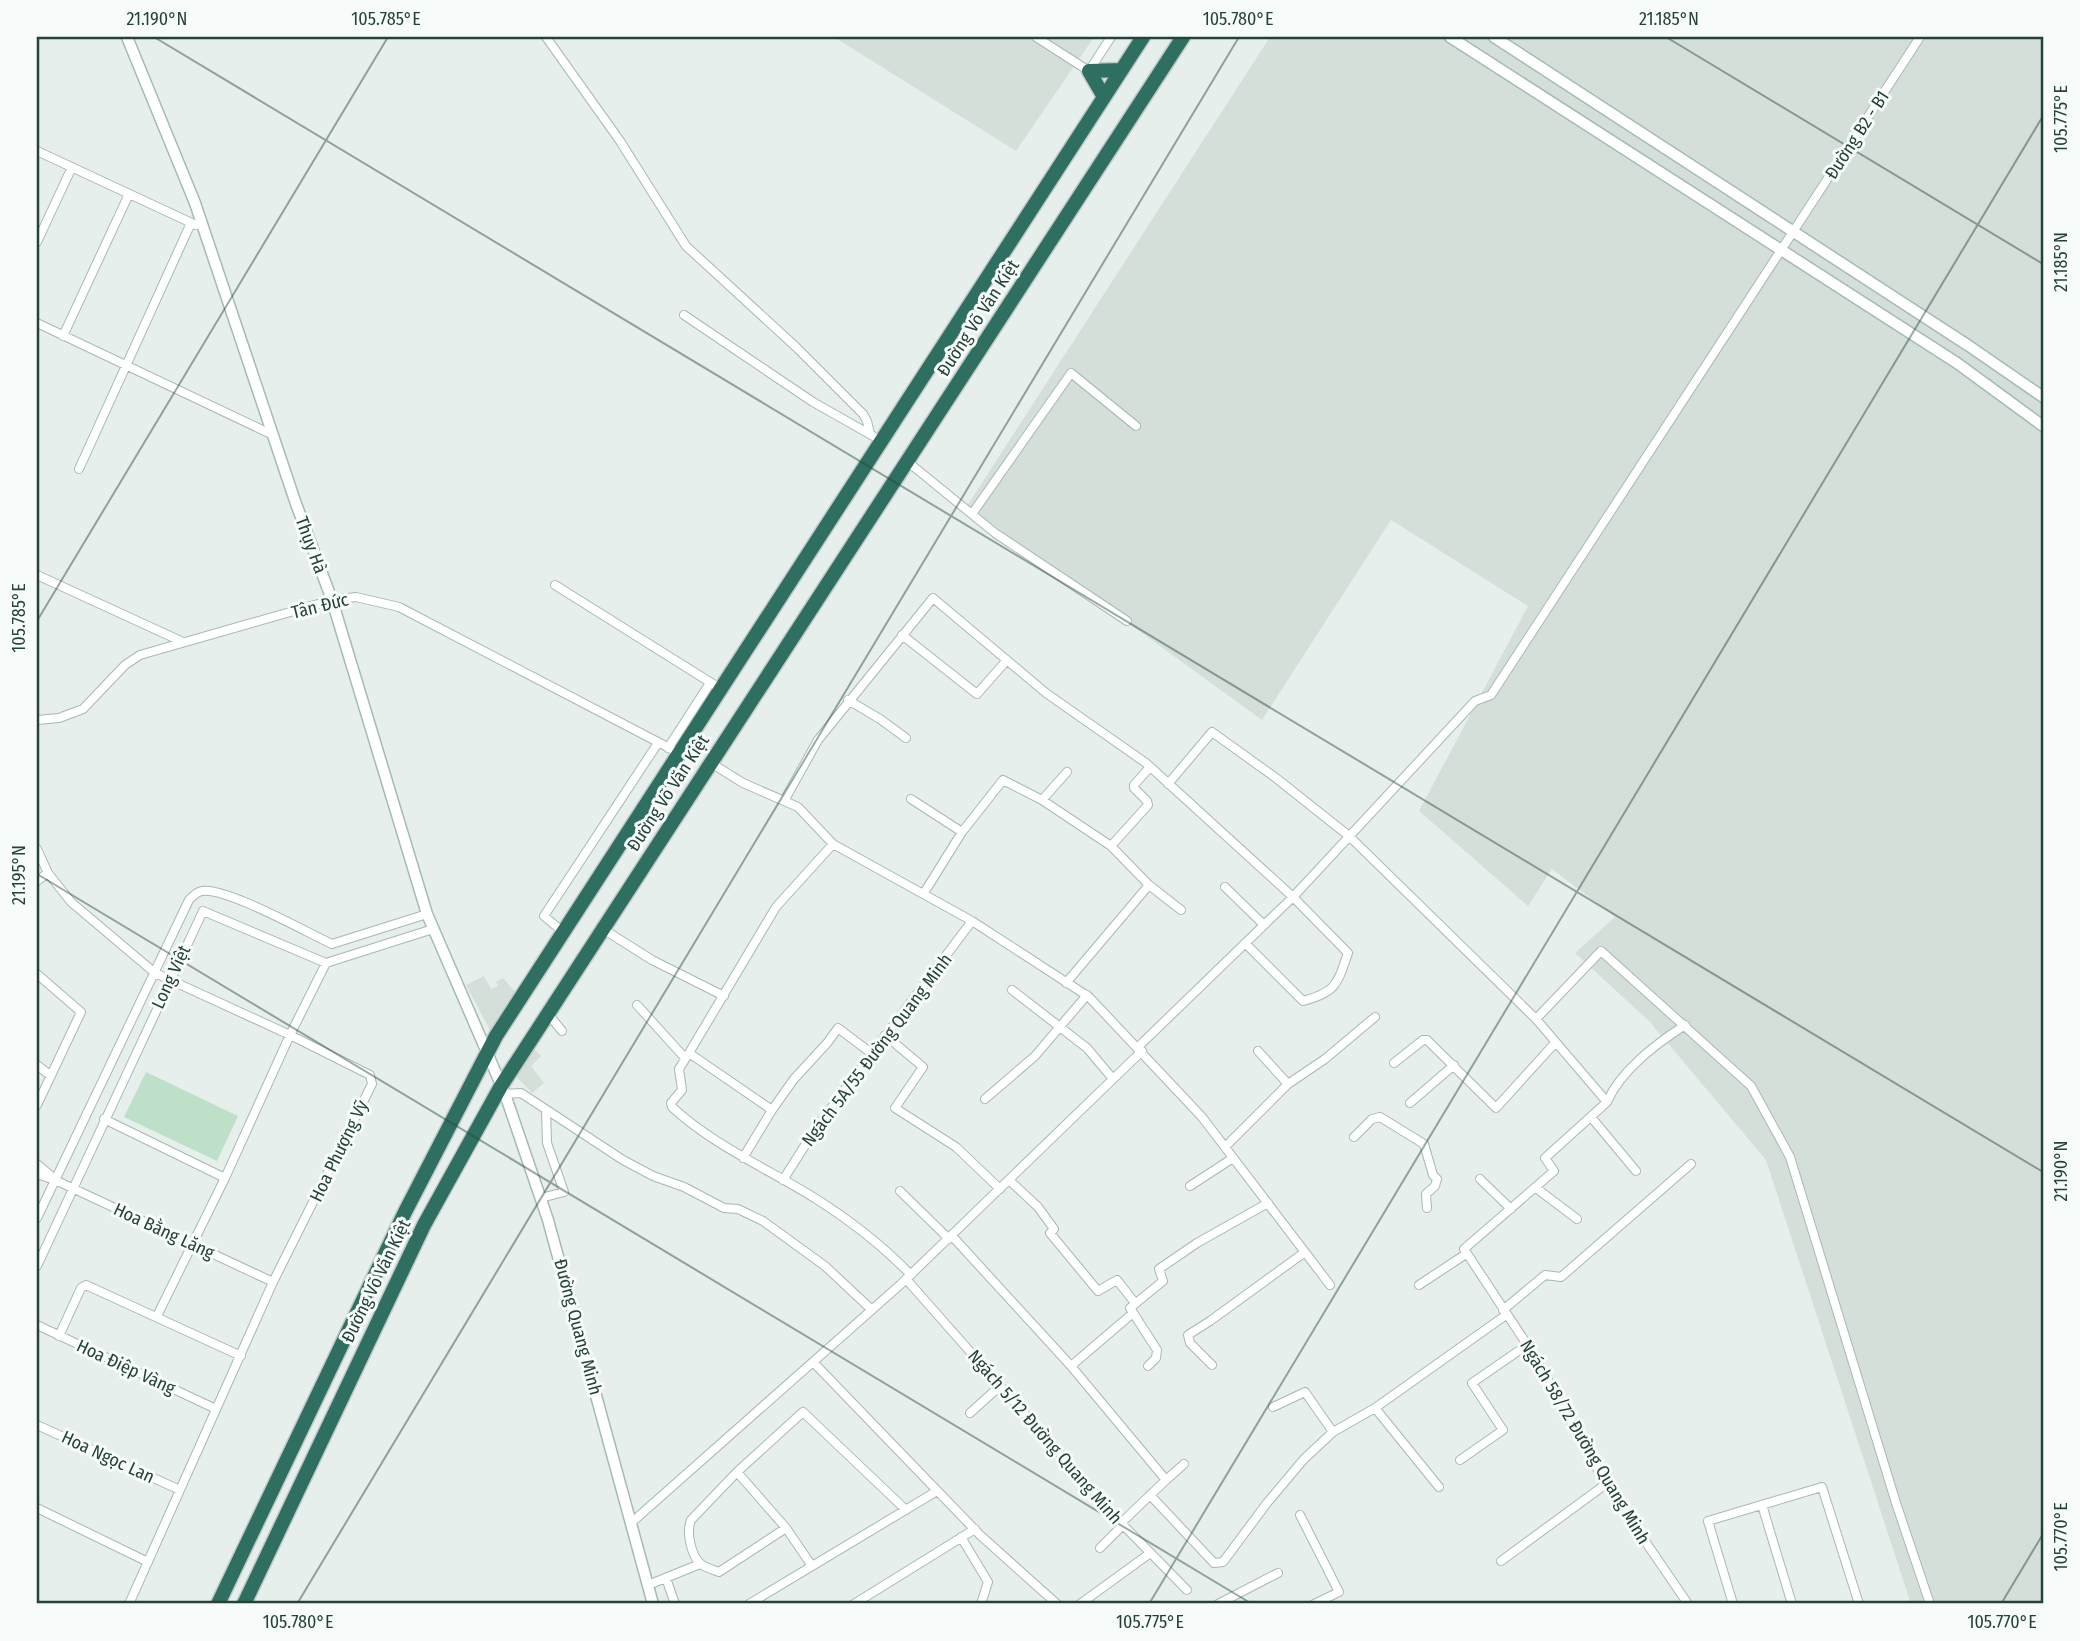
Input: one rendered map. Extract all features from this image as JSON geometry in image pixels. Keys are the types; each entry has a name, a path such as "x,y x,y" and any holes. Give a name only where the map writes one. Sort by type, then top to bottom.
{"highway":[{"path":"1101,93 1089,71 1116,70 1132,37"},
{"name":"Đường Võ Văn Kiệt","path":"218,1604 405,1212 496,1036 715,686 876,438 996,264 1116,70 1143,37"},
{"name":"Đường Võ Văn Kiệt","path":"244,1604 424,1225 548,1014 1183,37"}],"street":[{"name":"Thụy Hà","path":"127,37 204,229 313,552 332,600 426,914 486,1055"},
{"path":"546,37 620,141 686,246 796,347 863,414 876,438"},
{"path":"1035,37 1089,71 1111,37"},
{"path":"1450,37 1957,363 2043,426"},
{"path":"1494,37 2043,397"},
{"name":"Đường B2 - B1","path":"631,1523 814,1363 951,1237 1113,1079 1293,897 1475,701 1491,695 1920,37"},
{"path":"37,151 204,229"},
{"path":"37,242 72,167"},
{"path":"63,336 130,194"},
{"path":"79,469 191,223"},
{"path":"684,315 813,402 876,438"},
{"path":"37,323 273,435"},
{"path":"972,514 1071,373 1136,426"},
{"path":"908,462 1006,541 1126,621"},
{"path":"37,575 183,642"},
{"path":"555,585 715,686"},
{"name":"Tân Đức","path":"37,720 59,719 83,709 125,665 140,655 332,600 356,597 399,607 447,630 674,751"},
{"path":"785,801 818,740 933,598 1046,693 1150,767 1293,897 1348,953 1338,983 1321,996 1303,1001 1245,943"},
{"path":"902,635 977,694 1007,660"},
{"path":"848,701 906,738"},
{"path":"1168,784 1212,732 1276,778 1349,836 1536,1019 1607,1102"},
{"path":"563,932 544,916 658,743"},
{"path":"711,763 743,783 798,807 833,844 972,921 1087,995 1202,1117 1330,1286"},
{"path":"1111,846 1148,805 1134,785 1150,767"},
{"path":"1042,800 1067,772"},
{"path":"924,893 962,832 1003,780 1042,800 1111,846 1149,886 1181,910"},
{"path":"911,799 962,832"},
{"path":"687,1055 776,907 833,844"},
{"name":"Hoa Phượng Vỹ","path":"37,849 48,873 71,902 155,973 370,1075 372,1084 273,1282 129,1604"},
{"path":"37,881 48,873"},
{"path":"1066,983 1149,886"},
{"path":"1225,887 1264,925"},
{"path":"426,914 332,944 225,894 200,891 203,911 326,963 433,929"},
{"name":"Long Việt","path":"37,1219 189,900 200,891"},
{"name":"Long Việt","path":"37,1266 203,911"},
{"name":"Ngách 5A/55 Đường Quang Minh","path":"783,1181 816,1128 972,921"},
{"path":"603,929 652,960 724,996"},
{"path":"1536,1019 1601,951 1751,1086 1790,1157 1896,1503 1930,1604"},
{"path":"157,1315 326,963"},
{"path":"37,974 81,1012 37,1105"},
{"path":"1012,990 1087,1048 1113,1079"},
{"path":"985,1099 1035,1056 1087,995"},
{"path":"637,1005 687,1055 772,1110"},
{"path":"548,1014 562,1031"},
{"path":"1225,1147 1288,1084 1325,1059 1375,1017"},
{"path":"1419,1285 1466,1254 1464,1249 1554,1171 1545,1158 1607,1102 1646,1054 1685,1026"},
{"path":"743,1158 794,1079 838,1028 871,1053"},
{"path":"885,1035 923,1067 895,1108 956,1147 1000,1189"},
{"path":"1394,1063 1423,1040 1427,1040 1496,1108 1555,1043"},
{"path":"1258,1051 1288,1084"},
{"name":"Đường Quang Minh","path":"486,1055 503,1090 541,1198 583,1342 653,1604"},
{"name":"Ngách 5/12 Đường Quang Minh","path":"687,1055 679,1069 681,1090 671,1107 743,1158 814,1198 880,1243 1000,1386 1122,1524 1187,1590"},
{"path":"37,1065 51,1076"},
{"path":"1410,1103 1454,1065"},
{"path":"503,1090 520,1093 595,1143 653,1176 684,1187 724,1208 738,1209 763,1221 825,1266 872,1310"},
{"path":"541,1198 564,1192 547,1143 547,1110"},
{"path":"1354,1137 1372,1118 1380,1117 1424,1144 1433,1175 1437,1179 1435,1186 1426,1194 1427,1208"},
{"path":"1591,1117 1636,1171"},
{"path":"104,1119 225,1178"},
{"path":"1190,1186 1233,1158"},
{"name":"Hoa Bằng Lăng","path":"37,1164 55,1180"},
{"path":"1150,1495 1214,1563 1219,1564 1304,1460 1333,1432 1375,1408 1505,1312 1545,1275 1561,1277 1691,1164"},
{"name":"Hoa Bằng Lăng","path":"37,1174 273,1282"},
{"path":"1480,1179 1511,1209"},
{"path":"1009,1180 1038,1207 1054,1229 1051,1233 1098,1291 1117,1280 1135,1303"},
{"path":"1536,1188 1577,1219"},
{"path":"900,1191 951,1237 1071,1366 1166,1480"},
{"path":"1148,1366 1156,1358 1157,1350 1130,1308 1163,1281 1159,1269 1197,1243 1268,1203"},
{"path":"1212,1365 1190,1343 1188,1335 1305,1252"},
{"name":"Ngách 58/72 Đường Quang Minh","path":"1466,1254 1527,1345 1606,1484 1688,1604"},
{"path":"59,1336 81,1287 86,1285 157,1315 241,1356"},
{"path":"1071,1366 1133,1313"},
{"name":"Hoa Điệp Vàng","path":"37,1325 216,1409"},
{"path":"1461,1460 1503,1430 1472,1383 1527,1345"},
{"path":"814,1363 975,1529 1057,1604"},
{"path":"970,1413 1000,1386"},
{"path":"1273,1407 1305,1392 1333,1432"},
{"path":"1375,1408 1439,1486"},
{"path":"786,1528 719,1573 700,1564 687,1529 737,1472 803,1412 906,1510"},
{"name":"Hoa Ngọc Lan","path":"37,1425 180,1490"},
{"path":"1100,1548 1150,1495 1184,1464"},
{"path":"737,1472 786,1528 812,1566"},
{"path":"1501,1560 1606,1484"},
{"path":"1733,1604 1708,1521 1822,1487 1859,1604"},
{"path":"750,1604 937,1491"},
{"path":"1762,1505 1793,1604"},
{"path":"37,1508 148,1562"},
{"path":"1300,1515 1339,1592 1314,1604"},
{"path":"854,1604 975,1529"},
{"path":"961,1537 988,1582 981,1604"},
{"path":"1080,1604 1149,1554"},
{"path":"648,1585 700,1564"},
{"path":"1218,1604 1278,1573"},
{"path":"666,1578 675,1604"}],"shaded area":[{"path":"834,37 1094,37 1016,151"},
{"path":"1270,37 2043,37 2043,1604 1911,1604 1766,1160 1650,1022 1575,953 1615,917 1552,869 1528,906 1419,811 1528,606 1391,520 1262,720 967,506"},
{"path":"484,976 491,989 498,986 496,982 503,978 519,996 491,1032 466,985"},
{"path":"530,1045 541,1056 531,1066 544,1083 532,1093 512,1072"}],"green space":[{"path":"146,1072 238,1116 217,1161 124,1117"}]}
